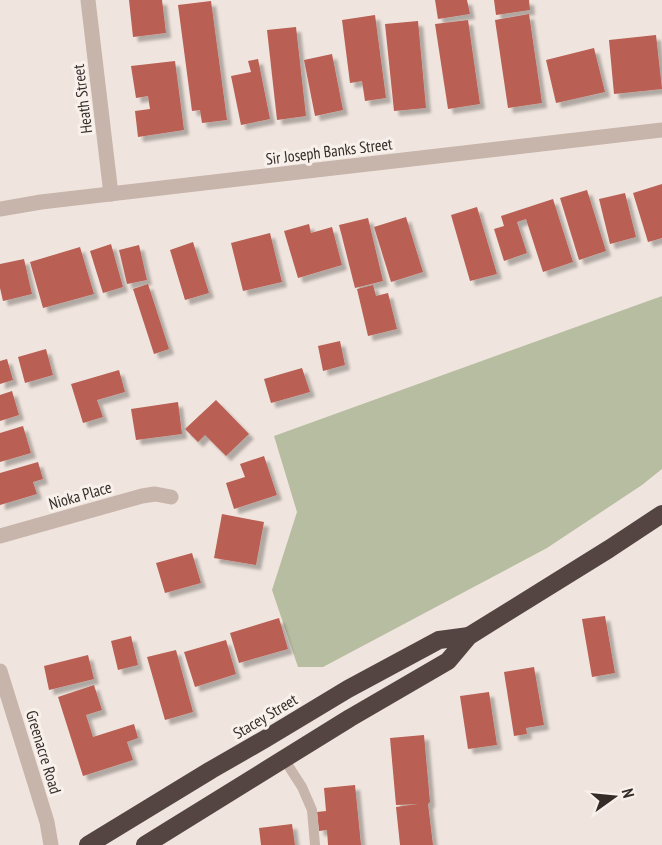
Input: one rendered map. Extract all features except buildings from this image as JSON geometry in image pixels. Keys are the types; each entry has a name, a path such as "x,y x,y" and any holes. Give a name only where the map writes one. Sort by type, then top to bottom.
{"highway":[{"name":"Stacey Street","path":"145,845 448,661 469,636 662,514"},
{"name":"Stacey Street","path":"88,845 348,689 440,640 469,636"}],"street":[{"name":"Heath Street","path":"88,0 111,194"},
{"name":"Sir Joseph Banks Street","path":"0,209 40,202 662,130"},
{"name":"Nioka Place","path":"0,536 142,496 155,494 171,497"},
{"name":"Greenacre Road","path":"0,671 3,693 47,822 51,845"}],"lane":[{"path":"284,759 302,787 312,810 315,845"}],"green space":[{"path":"662,296 662,469 642,485 547,548 323,667 298,667 272,590 297,512 274,436"}]}
